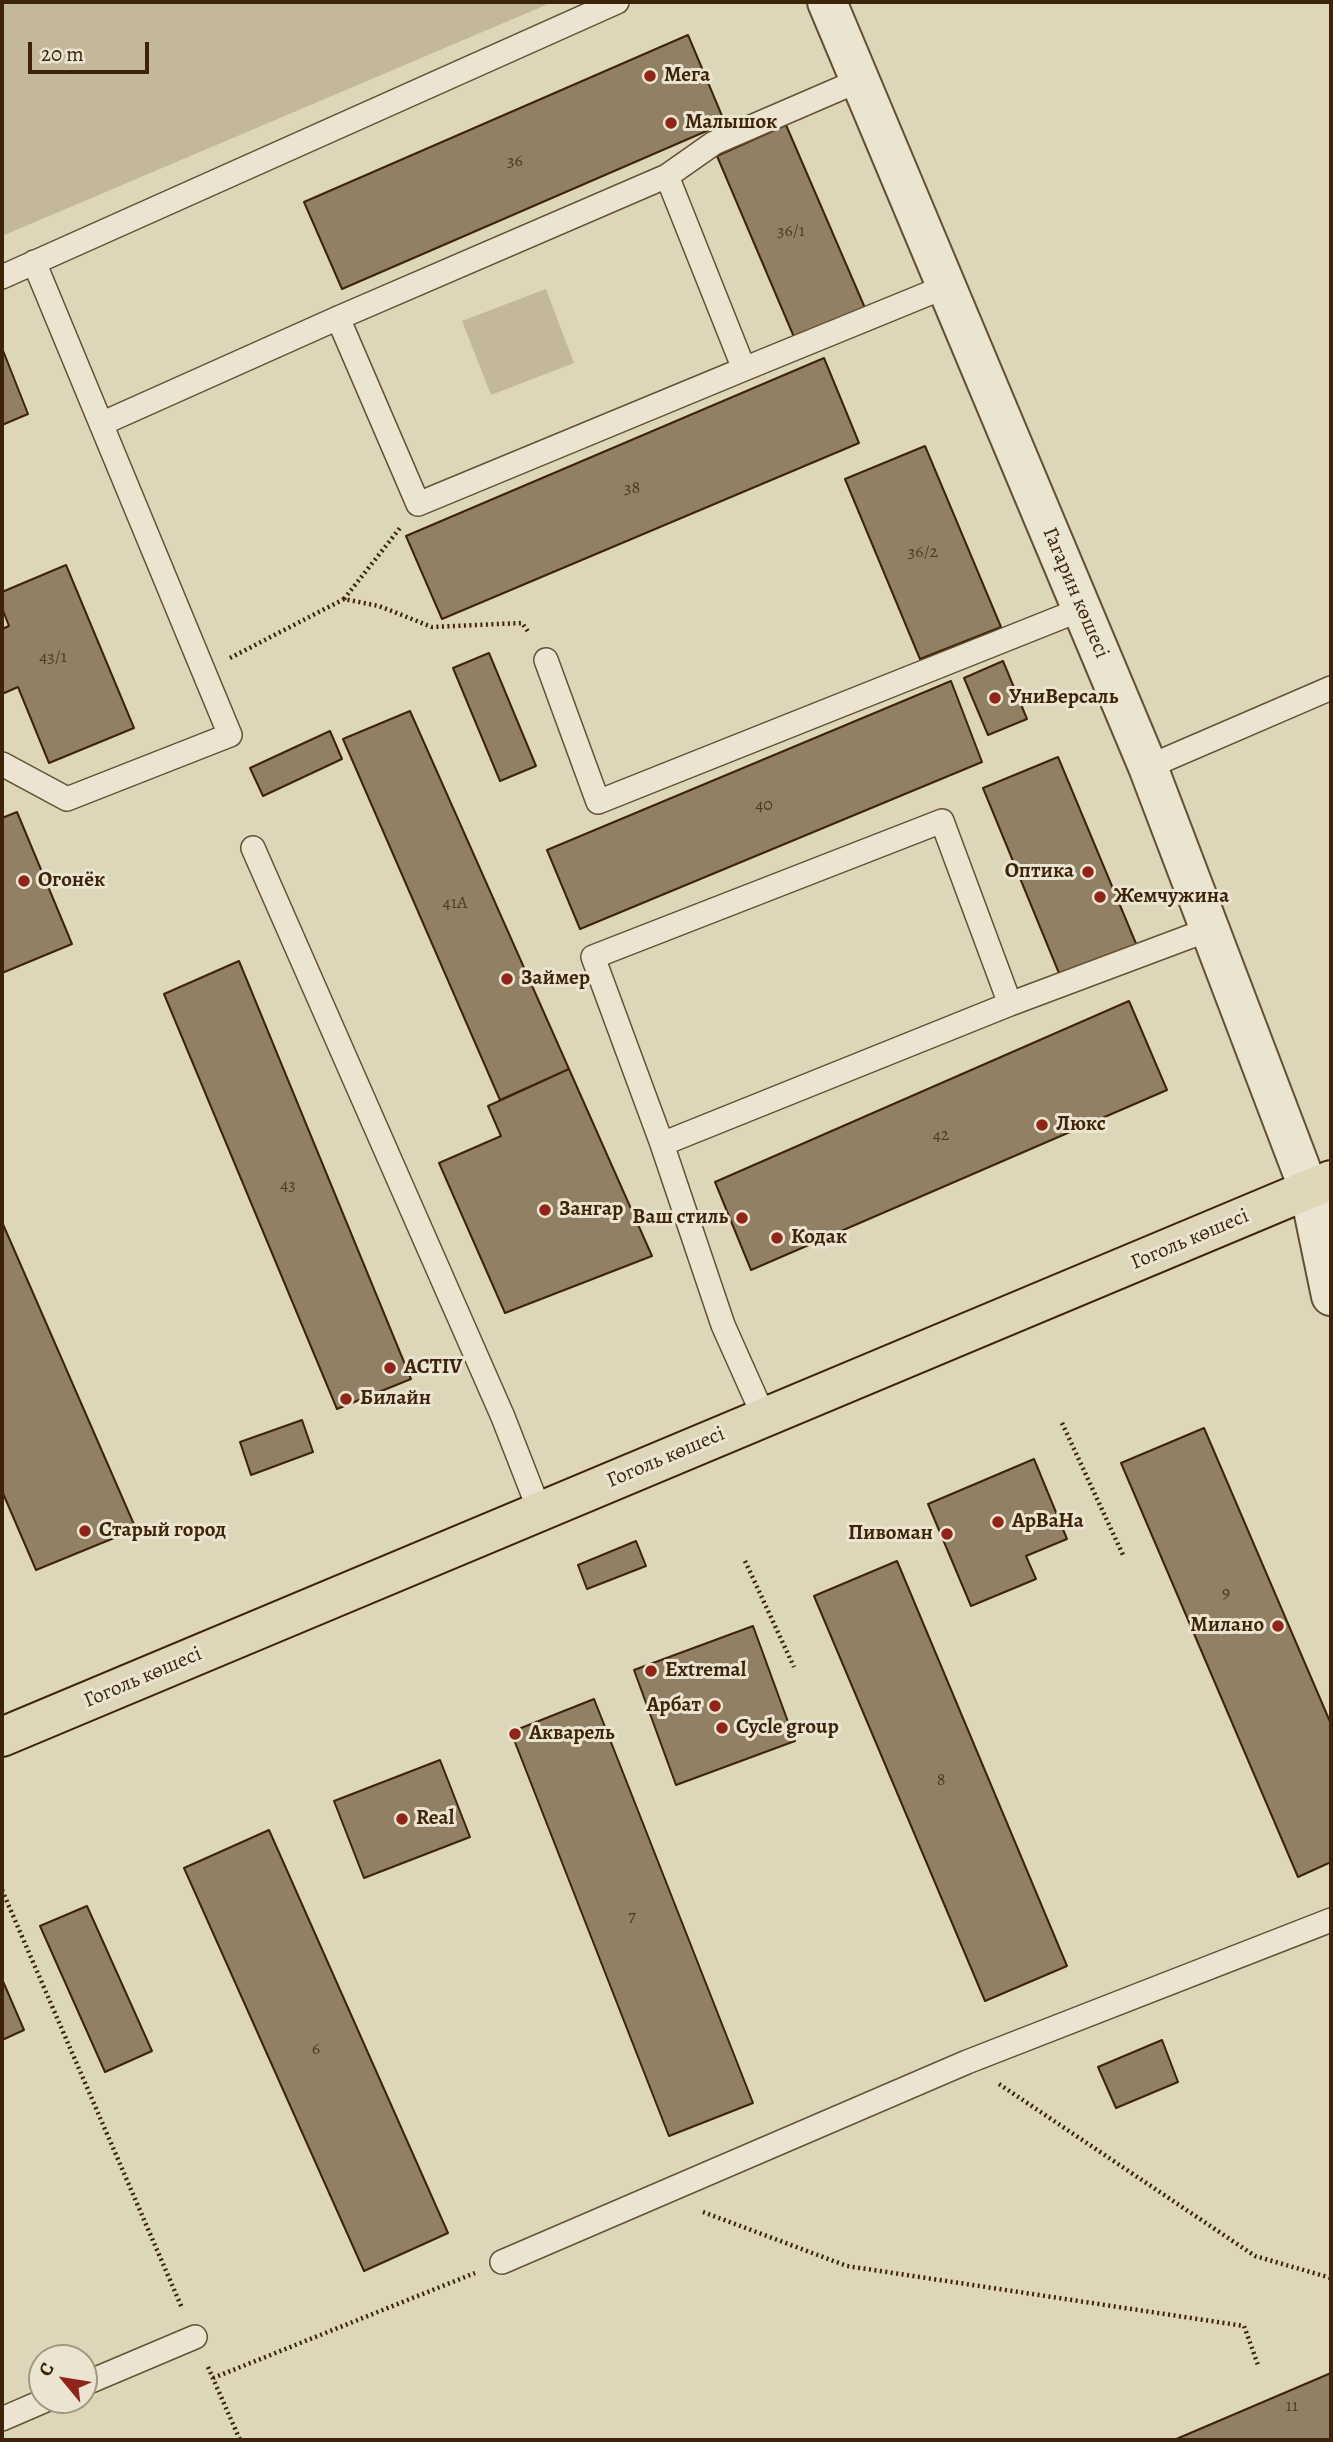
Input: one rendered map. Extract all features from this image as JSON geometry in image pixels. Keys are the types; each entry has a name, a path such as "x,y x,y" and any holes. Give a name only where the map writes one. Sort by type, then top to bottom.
{"main road":[{"name":"Гоголь көшесі","path":"2,1737 1320,1185"}],"street":[{"name":"Гагарин көшесі","path":"827,2 1148,767 1210,929 1320,1185 1331,1221"},
{"name":"Гагарин көшесі","path":"1320,1185 1331,1296"}],"lane":[{"path":"2,277 617,2"},
{"path":"101,424 667,176 714,143 860,80"},
{"path":"667,176 744,369"},
{"path":"2,764 67,799 230,735 34,262"},
{"path":"338,318 418,504 947,286"},
{"path":"546,660 598,802 1082,608"},
{"path":"1148,767 1331,688"},
{"path":"764,1418 723,1325 662,1144 593,957 942,821 1010,1004"},
{"path":"253,848 498,1404 540,1512"},
{"path":"662,1144 1010,1004 1210,929"},
{"path":"502,2262 967,2062 1331,1920"},
{"path":"98,2378 195,2337"},
{"path":"2,2419 28,2408"}],"path":[{"path":"203,672 344,598 418,504"},
{"path":"344,598 379,606 432,627 522,622 546,660"},
{"path":"1062,1423 1123,1555"},
{"path":"745,1561 794,1667"},
{"path":"2,1890 240,2440"},
{"path":"967,2062 1255,2256 1331,2278"},
{"path":"659,2196 848,2266 1244,2326 1258,2365"},
{"path":"213,2378 502,2262"}],"shaded area":[{"path":"2,2 553,2 2,236"},
{"path":"546,289 574,363 491,395 462,321"}],"building":[{"path":"688,35 725,123 342,289 304,202"},
{"path":"786,125 865,308 794,337 717,156"},
{"path":"2,348 28,414 2,425"},
{"path":"824,358 859,443 442,619 406,536"},
{"path":"925,446 1001,627 920,659 845,479"},
{"path":"66,565 134,728 49,763 18,687 2,694 2,629 9,626 2,608 2,592"},
{"path":"489,653 536,766 500,781 453,668"},
{"name":"УниВерсаль","path":"1003,661 1027,719 988,735 964,678"},
{"path":"951,681 982,762 580,929 547,850"},
{"path":"410,711 569,1069 500,1100 343,739"},
{"path":"330,731 342,759 263,796 250,768"},
{"path":"1058,757 1137,946 1061,978 983,788"},
{"name":"Огонёк","path":"17,812 72,944 2,973 2,818"},
{"path":"239,961 411,1379 337,1409 164,994"},
{"path":"1129,1001 1167,1090 751,1270 715,1182"},
{"name":"Зангар","path":"569,1069 652,1256 505,1313 439,1163 501,1136 488,1106"},
{"path":"2,1222 136,1529 36,1570 2,1491"},
{"path":"302,1420 313,1452 251,1475 240,1442"},
{"path":"1204,1428 1331,1724 1331,1862 1298,1877 1121,1463"},
{"name":"АрВаНа","path":"1034,1459 1067,1539 1026,1556 1036,1579 971,1606 928,1504"},
{"path":"636,1541 646,1566 587,1589 578,1565"},
{"path":"897,1561 1067,1966 985,2001 814,1596"},
{"name":"Арбат","path":"753,1626 795,1741 676,1785 634,1670"},
{"path":"594,1699 753,2103 669,2136 511,1732"},
{"name":"Real","path":"440,1760 470,1837 364,1878 334,1801"},
{"path":"269,1830 448,2233 364,2271 184,1868"},
{"path":"87,1906 152,2051 105,2072 40,1926"},
{"path":"2,1979 24,2030 2,2040"},
{"path":"1162,2040 1178,2082 1116,2108 1098,2067"},
{"path":"1331,2373 1331,2440 1174,2440"}],"place":[{"name":"Мега","path":"650,76"},
{"name":"Малышок","path":"671,123"},
{"name":"УниВерсаль","path":"995,698"},
{"name":"Оптика","path":"1088,872"},
{"name":"Огонёк","path":"24,881"},
{"name":"Жемчужина","path":"1100,897"},
{"name":"Займер","path":"507,979"},
{"name":"Люкс","path":"1042,1125"},
{"name":"Зангар","path":"545,1210"},
{"name":"Ваш стиль","path":"742,1218"},
{"name":"Кодак","path":"777,1238"},
{"name":"ACTIV","path":"390,1368"},
{"name":"Билайн","path":"346,1399"},
{"name":"АрВаНа","path":"998,1522"},
{"name":"Старый город","path":"85,1531"},
{"name":"Пивоман","path":"947,1534"},
{"name":"Милано","path":"1278,1626"},
{"name":"Extremal","path":"651,1671"},
{"name":"Арбат","path":"715,1706"},
{"name":"Cycle group","path":"722,1728"},
{"name":"Акварель","path":"515,1734"},
{"name":"Real","path":"402,1819"}]}
